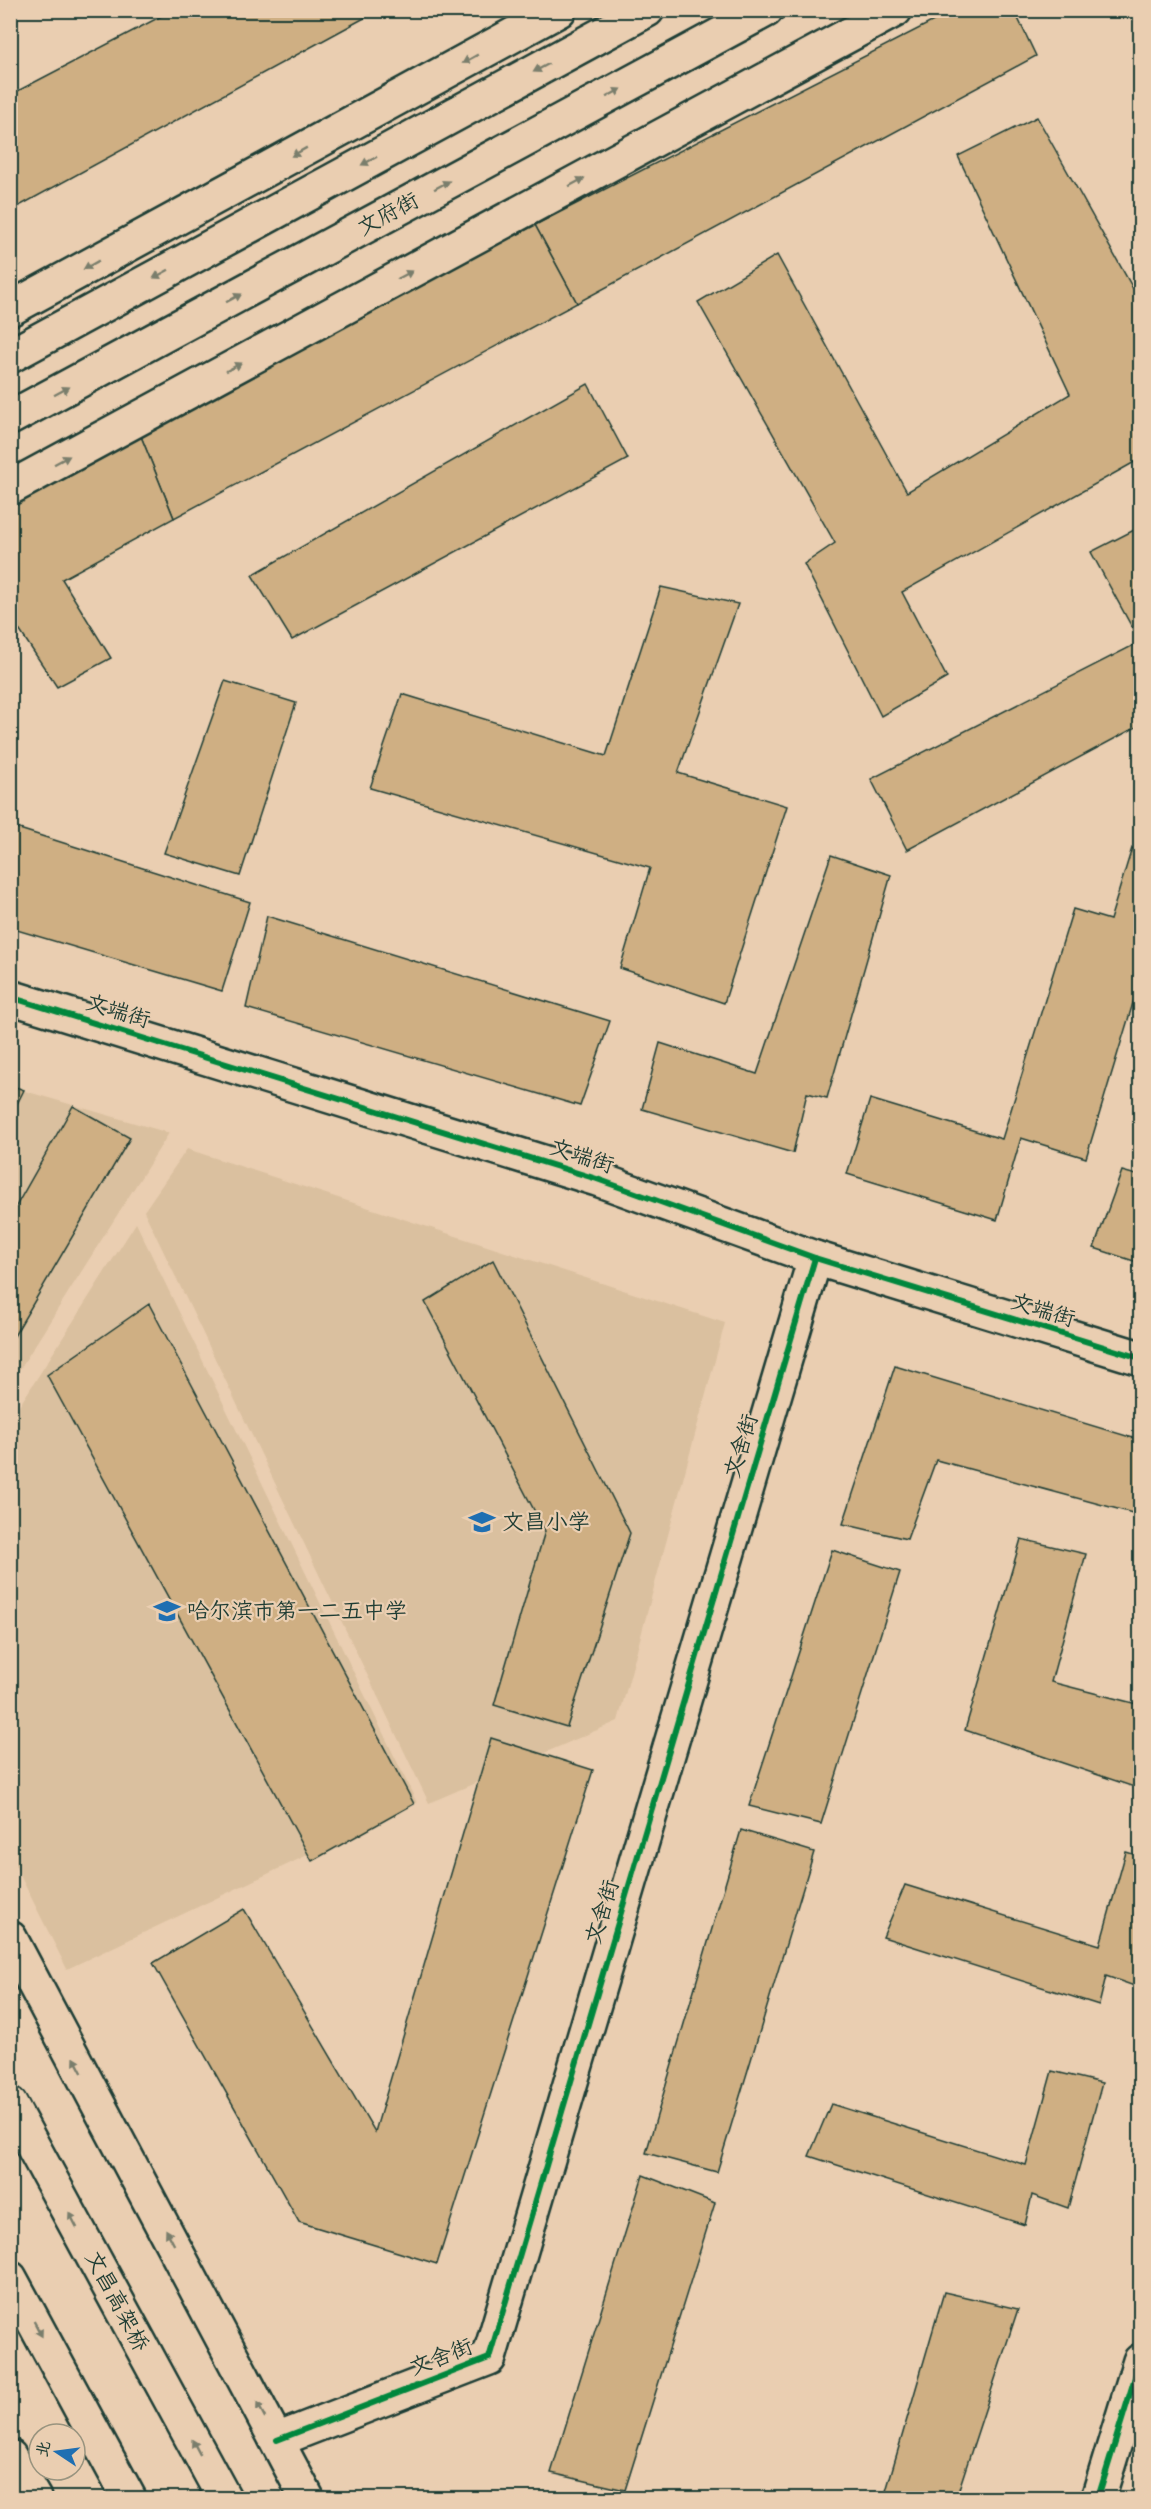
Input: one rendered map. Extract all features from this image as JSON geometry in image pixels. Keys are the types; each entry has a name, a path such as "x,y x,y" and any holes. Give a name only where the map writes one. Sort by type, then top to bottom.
{"main road":[{"path":"10,309 559,10"},
{"name":"文府街","path":"10,418 766,10"},
{"path":"10,488 895,10"},
{"path":"10,356 627,15"},
{"name":"文端街","path":"10,997 597,1179 815,1258 1140,1358"},
{"name":"文舍街","path":"276,2440 489,2358 815,1258"},
{"path":"10,1938 307,2499"},
{"name":"文昌高架桥","path":"10,2104 224,2499"},
{"path":"10,2278 129,2499"},
{"path":"1098,2499 1140,2361"},
{"path":"10,2457 34,2499"}],"shaded area":[{"path":"11,1087 169,1133 11,1383"},
{"name":"文昌小学","path":"187,1149 725,1323 618,1721 429,1803 144,1211"},
{"name":"哈尔滨市第一二五中学","path":"136,1223 417,1803 67,1969 11,1857 11,1419"}],"building":[{"path":"173,10 379,10 10,211 10,95"},
{"path":"955,10 1014,10 1036,56 577,303 535,225"},
{"path":"1037,117 1140,301 1140,459 902,592 947,678 881,716 804,564 835,543 698,302 777,255 907,492 1070,394 958,156"},
{"path":"535,225 577,303 174,518 138,429"},
{"path":"588,384 628,459 292,640 252,575"},
{"path":"138,429 174,518 62,579 111,658 57,687 10,616 10,495"},
{"path":"1140,527 1140,642 1091,552"},
{"path":"661,587 738,604 678,773 787,806 724,1003 620,968 650,868 370,788 402,694 606,756"},
{"path":"1140,642 1140,725 907,850 871,779"},
{"path":"225,681 296,703 240,876 164,853"},
{"path":"10,826 250,902 222,991 10,928"},
{"path":"1132,848 1140,851 1140,980 1086,1158 1021,1138 997,1220 847,1174 870,1099 1002,1139 1073,909 1110,920"},
{"path":"831,855 891,875 827,1098 807,1093 793,1153 642,1109 660,1043 757,1074"},
{"path":"267,916 610,1021 580,1106 246,1008"},
{"path":"10,1085 24,1090 10,1118"},
{"path":"73,1106 130,1138 10,1343 10,1217"},
{"path":"1122,1171 1140,1176 1140,1263 1094,1248"},
{"path":"493,1260 630,1533 567,1727 494,1705 545,1531 425,1302"},
{"path":"149,1304 414,1804 312,1861 47,1375"},
{"path":"895,1366 1140,1440 1140,1515 936,1460 907,1539 843,1524"},
{"path":"1021,1539 1086,1554 1051,1682 1137,1704 1140,1692 1140,1789 965,1730"},
{"path":"832,1550 900,1572 821,1824 749,1806"},
{"path":"491,1738 593,1770 437,2264 299,2222 153,1963 244,1909 375,2132"},
{"path":"741,1830 814,1852 717,2172 646,2153"},
{"path":"1126,1852 1140,1856 1140,1988 1106,1976 1099,2005 883,1937 905,1885 1100,1945"},
{"path":"1052,2071 1102,2083 1068,2208 1032,2195 1025,2225 809,2156 831,2104 1026,2165"},
{"path":"643,2175 715,2203 625,2490 551,2473"},
{"path":"944,2292 1018,2309 956,2498 884,2498"}],"cycle path":[{"path":"10,997 597,1179 815,1258 1140,1358"},
{"path":"277,2440 489,2358 815,1258"},
{"path":"1098,2498 1140,2361"}],"place":[{"name":"文昌小学","path":"482,1522"},
{"name":"哈尔滨市第一二五中学","path":"167,1611"}]}
